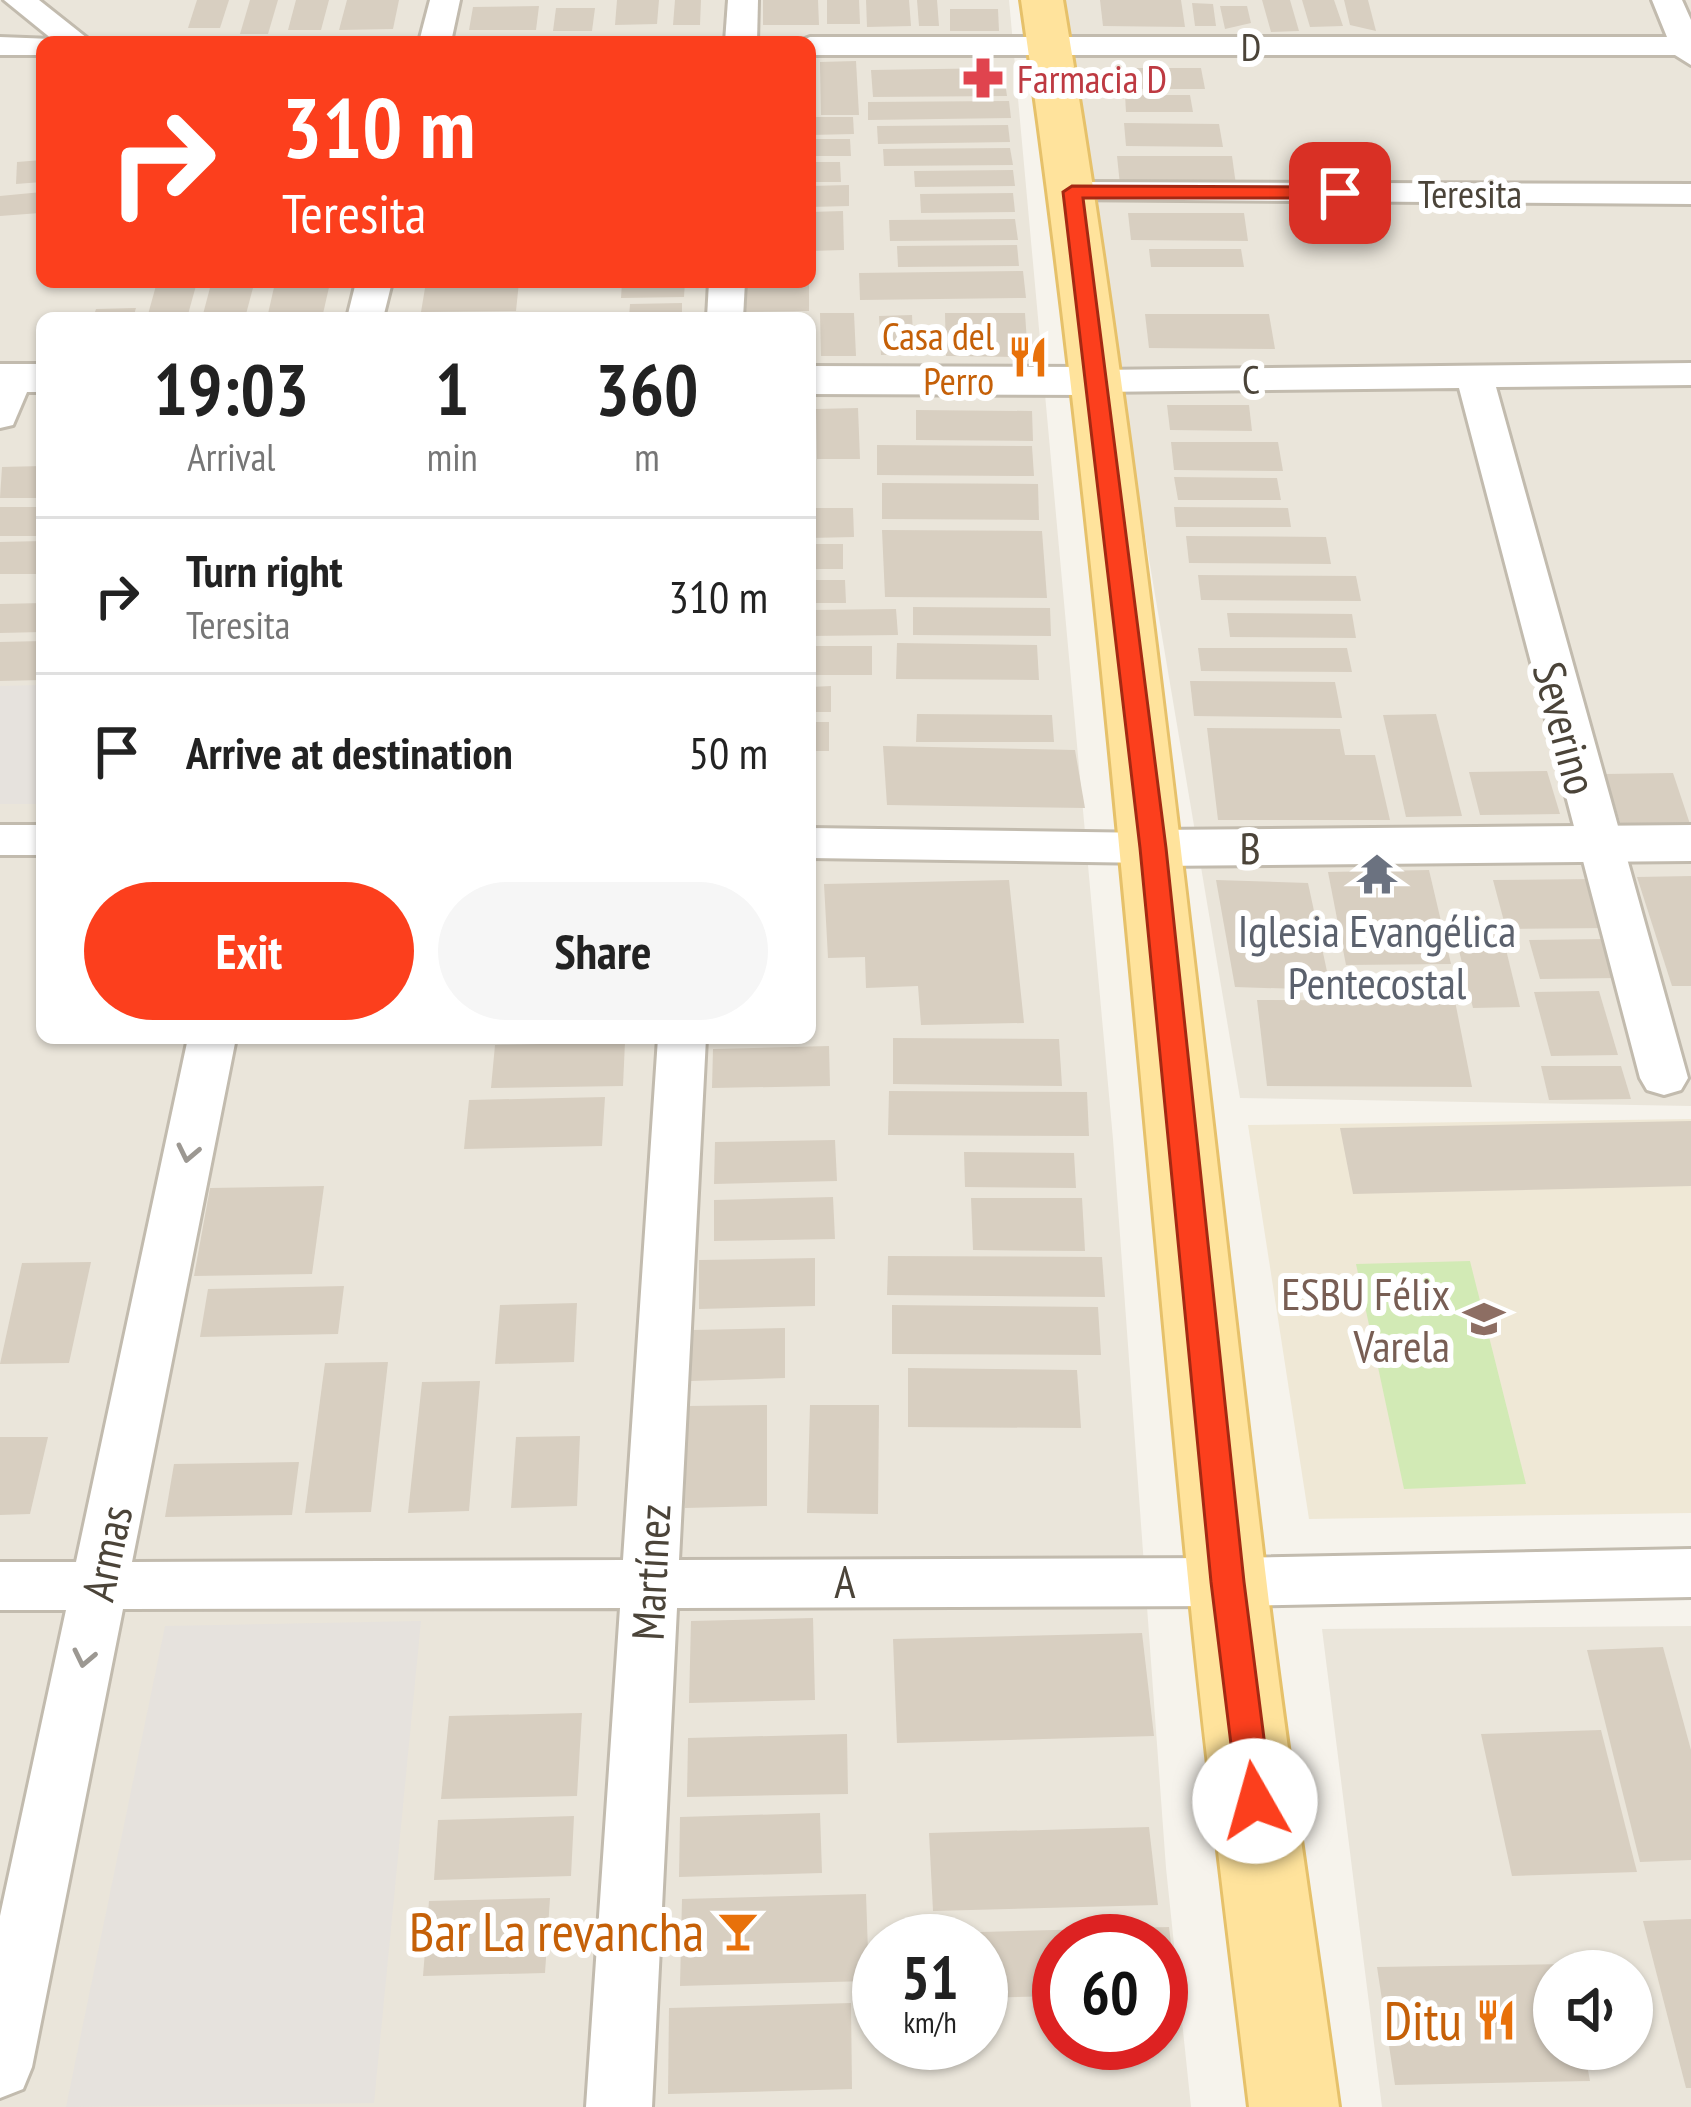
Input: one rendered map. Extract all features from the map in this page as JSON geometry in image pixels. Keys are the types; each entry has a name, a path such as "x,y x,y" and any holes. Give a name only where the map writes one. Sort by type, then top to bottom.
{"main road":[{"path":"1045,23 1072,192 1153,848 1228,1582 1294,2107"}],"street":[{"path":"20,0 68,36"},
{"path":"436,36 445,0"},
{"path":"741,36 743,0"},
{"path":"1667,0 1689,49"},
{"name":"D","path":"816,45 1045,23 1689,49"},
{"path":"0,46 36,46"},
{"name":"Teresita","path":"1072,192 1691,194"},
{"name":"Teresita","path":"1652,194 1691,212"},
{"name":"C","path":"816,380 1691,374"},
{"name":"Severino","path":"1474,375 1597,844 1664,1078"},
{"path":"0,840 36,840"},
{"name":"B","path":"816,843 1153,848 1691,843"},
{"name":"Armas","path":"0,2067 211,1044"},
{"name":"Martínez","path":"619,2107 682,1044"},
{"name":"A","path":"0,1586 1228,1582 1691,1573"}],"shaded area":[{"path":"0,0 1009,0 1113,1139 1171,1914 1032,1914 1032,2070 1187,2070 1191,2107 0,2107"},
{"path":"1064,0 1691,0 1691,1106 1240,1098 1125,417"},
{"path":"36,685 36,804 0,804 0,686"},
{"name":"ESBU Félix Varela","path":"1691,1119 1691,1513 1309,1519 1248,1125"},
{"path":"421,1621 374,2103 66,2107 165,1626"},
{"path":"1691,1626 1691,2107 1382,2107 1322,1629"}],"green space":[{"path":"1470,1261 1526,1484 1404,1489 1356,1264"}],"building":[{"path":"197,0 229,0 220,28 188,28"},
{"path":"250,0 278,0 268,34 240,34"},
{"path":"296,0 329,0 321,30 288,30"},
{"path":"347,0 399,0 393,29 339,30"},
{"path":"617,0 659,0 657,24 615,25"},
{"path":"675,0 701,0 700,25 673,25"},
{"path":"763,0 818,0 819,25 763,25"},
{"path":"827,0 859,0 860,24 827,24"},
{"path":"866,0 909,0 911,26 867,27"},
{"path":"917,0 937,0 939,26 919,26"},
{"path":"1100,0 1181,0 1185,27 1103,26"},
{"path":"1262,0 1290,0 1299,31 1271,32"},
{"path":"1302,0 1334,0 1343,26 1310,27"},
{"path":"1344,0 1368,0 1376,31 1350,25"},
{"path":"1192,3 1213,4 1216,26 1195,26"},
{"path":"539,6 536,30 469,30 473,7"},
{"path":"1220,6 1247,6 1251,23 1225,29"},
{"path":"556,8 595,8 592,31 553,31"},
{"path":"950,9 998,9 999,31 950,31"},
{"path":"856,61 859,115 821,115 820,62"},
{"path":"1003,68 1007,96 873,97 871,70"},
{"path":"1120,68 1201,68 1205,89 1122,89"},
{"path":"1125,95 1190,95 1193,112 1126,112"},
{"path":"1009,101 1011,118 868,120 868,102"},
{"path":"816,117 853,117 854,134 816,135"},
{"path":"1124,123 1219,124 1223,147 1126,146"},
{"path":"1008,125 1010,142 878,144 877,126"},
{"path":"816,139 850,139 851,156 816,156"},
{"path":"1010,148 1013,165 884,166 883,149"},
{"path":"1117,156 1232,156 1236,185 1120,185"},
{"path":"36,160 36,182 16,184 17,162"},
{"path":"816,162 840,162 841,182 816,182"},
{"path":"1013,170 1015,186 915,187 914,171"},
{"path":"849,185 849,206 816,207 816,186"},
{"path":"36,193 36,213 0,216 0,196"},
{"path":"1013,193 1015,212 921,213 920,194"},
{"path":"843,211 844,250 816,251 816,212"},
{"path":"1128,213 1244,213 1248,241 1131,240"},
{"path":"1015,219 1018,240 890,241 889,220"},
{"path":"1017,245 1019,266 898,267 897,246"},
{"path":"1149,249 1241,249 1244,267 1151,267"},
{"path":"1023,271 1026,298 860,300 859,273"},
{"path":"155,288 195,288 189,312 149,312"},
{"path":"210,288 253,288 247,312 204,312"},
{"path":"274,288 329,288 323,312 268,312"},
{"path":"425,288 518,288 516,311 421,312"},
{"path":"622,288 685,288 684,297 621,298"},
{"path":"737,288 809,288 809,311 737,312"},
{"path":"682,303 682,312 629,312 630,304"},
{"path":"136,308 135,312 96,309"},
{"path":"820,313 854,313 856,356 821,356"},
{"path":"945,313 1025,313 1028,357 946,356"},
{"path":"1145,314 1269,314 1275,349 1149,348"},
{"path":"912,315 914,354 881,355 879,316"},
{"path":"1167,405 1249,405 1252,431 1170,430"},
{"path":"858,408 860,459 817,459 816,409"},
{"path":"916,410 1032,411 1033,441 916,440"},
{"path":"1171,442 1278,442 1283,471 1174,470"},
{"path":"877,445 1032,446 1034,476 877,475"},
{"path":"36,466 36,498 0,498 2,467"},
{"path":"1174,477 1277,478 1281,500 1178,500"},
{"path":"882,483 1038,484 1039,520 882,519"},
{"path":"0,507 36,507 36,536 0,536"},
{"path":"1174,507 1288,508 1291,527 1176,527"},
{"path":"816,508 853,508 854,537 816,538"},
{"path":"882,530 1042,531 1047,598 885,597"},
{"path":"1186,536 1326,537 1331,564 1189,563"},
{"path":"36,541 36,574 0,574 0,542"},
{"path":"816,544 843,544 843,569 816,569"},
{"path":"1198,575 1356,576 1361,601 1201,600"},
{"path":"816,580 845,580 846,603 816,603"},
{"path":"36,603 36,632 0,633 0,604"},
{"path":"913,607 1050,608 1051,636 913,635"},
{"path":"896,609 898,635 816,636 816,610"},
{"path":"1227,613 1352,614 1356,638 1230,637"},
{"path":"36,641 36,680 0,681 0,642"},
{"path":"897,643 1037,645 1039,680 896,679"},
{"path":"816,646 872,646 872,675 816,675"},
{"path":"1198,648 1347,648 1352,672 1201,671"},
{"path":"1190,681 1335,682 1342,718 1194,716"},
{"path":"831,686 831,712 816,712 816,687"},
{"path":"917,714 1052,715 1054,742 916,742"},
{"path":"1436,714 1462,816 1406,817 1383,715"},
{"path":"816,722 829,722 829,751 816,751"},
{"path":"1207,728 1340,729 1345,755 1375,755 1390,820 1218,820"},
{"path":"883,746 1075,750 1085,808 887,805"},
{"path":"1547,771 1560,814 1480,815 1469,772"},
{"path":"1673,773 1690,824 1621,825 1605,774"},
{"path":"1429,870 1451,964 1346,965 1328,872"},
{"path":"1691,876 1691,986 1672,986 1637,877"},
{"path":"1594,879 1608,928 1506,929 1493,880"},
{"path":"1009,880 1024,1023 921,1025 918,986 866,988 865,957 828,958 824,884"},
{"path":"1216,880 1308,883 1331,990 1235,987"},
{"path":"1501,929 1520,1007 1473,1008 1454,930"},
{"path":"1605,939 1617,978 1540,979 1529,940"},
{"path":"1599,991 1618,1055 1551,1056 1534,992"},
{"path":"1257,1000 1455,1001 1472,1087 1267,1086"},
{"path":"893,1038 1059,1039 1062,1086 893,1084"},
{"path":"625,1044 623,1086 491,1088 495,1045"},
{"path":"829,1046 830,1086 712,1088 713,1049"},
{"path":"1541,1066 1621,1066 1631,1099 1549,1100"},
{"path":"889,1091 1087,1092 1089,1136 888,1135"},
{"path":"605,1097 602,1146 464,1149 469,1100"},
{"path":"1691,1121 1691,1186 1353,1194 1340,1128"},
{"path":"835,1140 837,1181 714,1184 715,1142"},
{"path":"964,1152 1074,1153 1076,1188 965,1187"},
{"path":"324,1186 312,1274 194,1276 210,1188"},
{"path":"833,1197 835,1239 714,1241 714,1200"},
{"path":"971,1198 1082,1198 1085,1251 973,1250"},
{"path":"888,1256 1102,1257 1105,1297 887,1295"},
{"path":"815,1258 815,1306 699,1309 699,1260"},
{"path":"91,1262 69,1363 0,1364 22,1263"},
{"path":"344,1286 338,1334 200,1337 208,1289"},
{"path":"577,1303 574,1362 495,1364 500,1305"},
{"path":"892,1305 1098,1307 1101,1355 892,1354"},
{"path":"785,1328 785,1378 691,1381 692,1330"},
{"path":"388,1362 371,1512 305,1513 325,1363"},
{"path":"908,1368 1077,1370 1081,1428 908,1427"},
{"path":"480,1381 469,1511 408,1513 422,1382"},
{"path":"767,1405 767,1506 685,1508 687,1406"},
{"path":"810,1405 879,1405 878,1514 807,1513"},
{"path":"580,1436 577,1506 511,1508 516,1437"},
{"path":"0,1437 48,1437 30,1514 0,1515"},
{"path":"299,1462 292,1515 165,1517 174,1464"},
{"path":"813,1618 815,1700 689,1703 691,1621"},
{"path":"1142,1633 1154,1736 897,1743 893,1639"},
{"path":"1663,1647 1691,1750 1691,1860 1640,1862 1587,1650"},
{"path":"582,1713 577,1796 441,1799 449,1716"},
{"path":"1601,1730 1637,1872 1512,1876 1481,1734"},
{"path":"847,1734 848,1794 687,1797 688,1738"},
{"path":"820,1813 822,1873 679,1877 680,1817"},
{"path":"574,1816 571,1876 434,1880 438,1820"},
{"path":"1149,1827 1158,1905 933,1911 929,1833"},
{"path":"866,1894 867,1914 852,1914 852,1981 680,1986 682,1899"},
{"path":"550,1898 545,1973 423,1976 429,1901"},
{"path":"1691,1919 1691,2088 1686,2088 1643,1921"},
{"path":"1008,1931 1032,1931 1032,1997 1008,1997"},
{"path":"1533,1965 1533,2070 1588,2070 1590,2081 1395,2085 1377,1967"},
{"path":"851,2003 852,2089 668,2094 669,2008"}],"place":[{"name":"Farmacia D","path":"983,78"},
{"name":"Casa del Perro","path":"1028,357"},
{"name":"Iglesia Evangélica Pentecostal","path":"1377,874"},
{"name":"ESBU Félix Varela","path":"1484,1319"},
{"name":"Bar La revancha","path":"738,1931"},
{"name":"Ditu","path":"1496,2020"}],"route":[{"path":"1255,1801 1153,848 1072,192 1340,193"}]}
